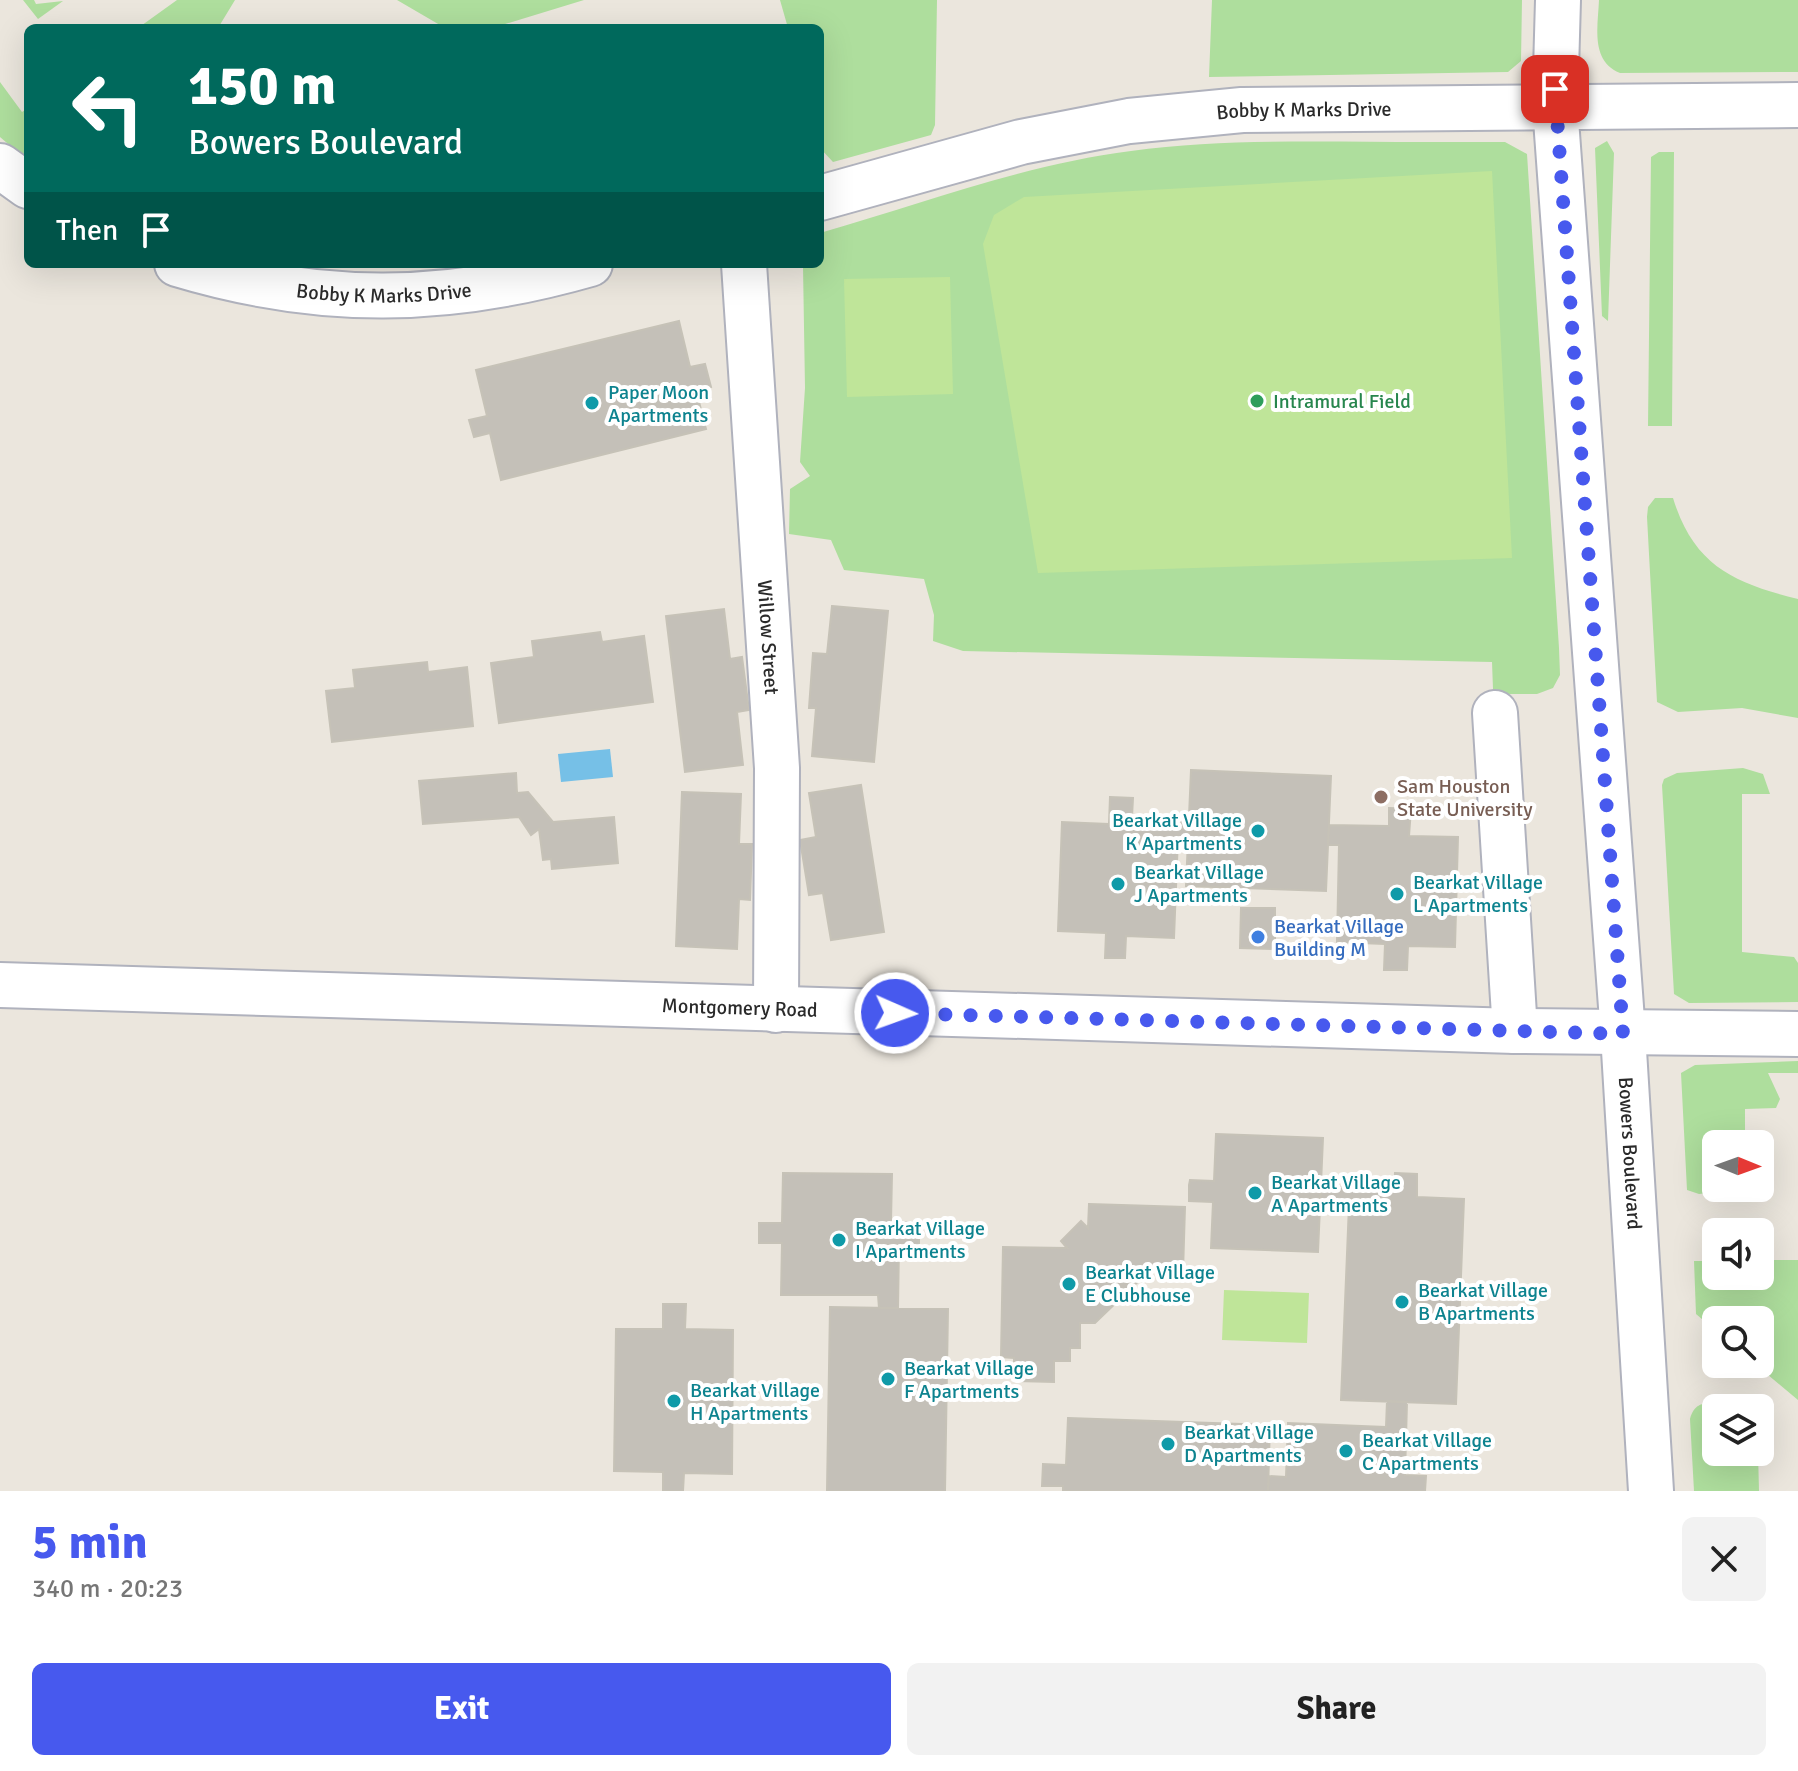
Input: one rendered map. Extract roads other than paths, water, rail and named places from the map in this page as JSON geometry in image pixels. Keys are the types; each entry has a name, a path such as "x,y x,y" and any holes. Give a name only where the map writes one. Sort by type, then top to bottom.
{"street":[{"name":"Bowers Boulevard","path":"1558,0 1555,106 1623,1034 1651,1491"},
{"name":"Bobby K Marks Drive","path":"824,197 1021,142 1129,121 1242,110 1798,105"},
{"path":"0,166 24,183"},
{"name":"Bobby K Marks Drive","path":"193,268 275,288 368,298 463,291 571,268"},
{"name":"Willow Street","path":"744,268 777,768 776,1010"},
{"path":"1495,713 1515,1031"},
{"name":"Montgomery Road","path":"0,985 1623,1034 1798,1034"}],"water":[{"path":"610,749 613,777 561,782 558,754"}],"place":[{"name":"Intramural Field","path":"1257,401"},
{"name":"Paper Moon Apartments","path":"592,403"},
{"name":"Sam Houston State University","path":"1381,797"},
{"name":"Bearkat Village K Apartments","path":"1258,831"},
{"name":"Bearkat Village J Apartments","path":"1118,884"},
{"name":"Bearkat Village L Apartments","path":"1397,894"},
{"name":"Bearkat Village Building M","path":"1258,937"},
{"name":"Bearkat Village A Apartments","path":"1255,1193"},
{"name":"Bearkat Village I Apartments","path":"839,1240"},
{"name":"Bearkat Village E Clubhouse","path":"1069,1284"},
{"name":"Bearkat Village B Apartments","path":"1402,1302"},
{"name":"Bearkat Village F Apartments","path":"888,1379"},
{"name":"Bearkat Village H Apartments","path":"674,1401"},
{"name":"Bearkat Village D Apartments","path":"1168,1444"},
{"name":"Bearkat Village C Apartments","path":"1346,1451"}]}
